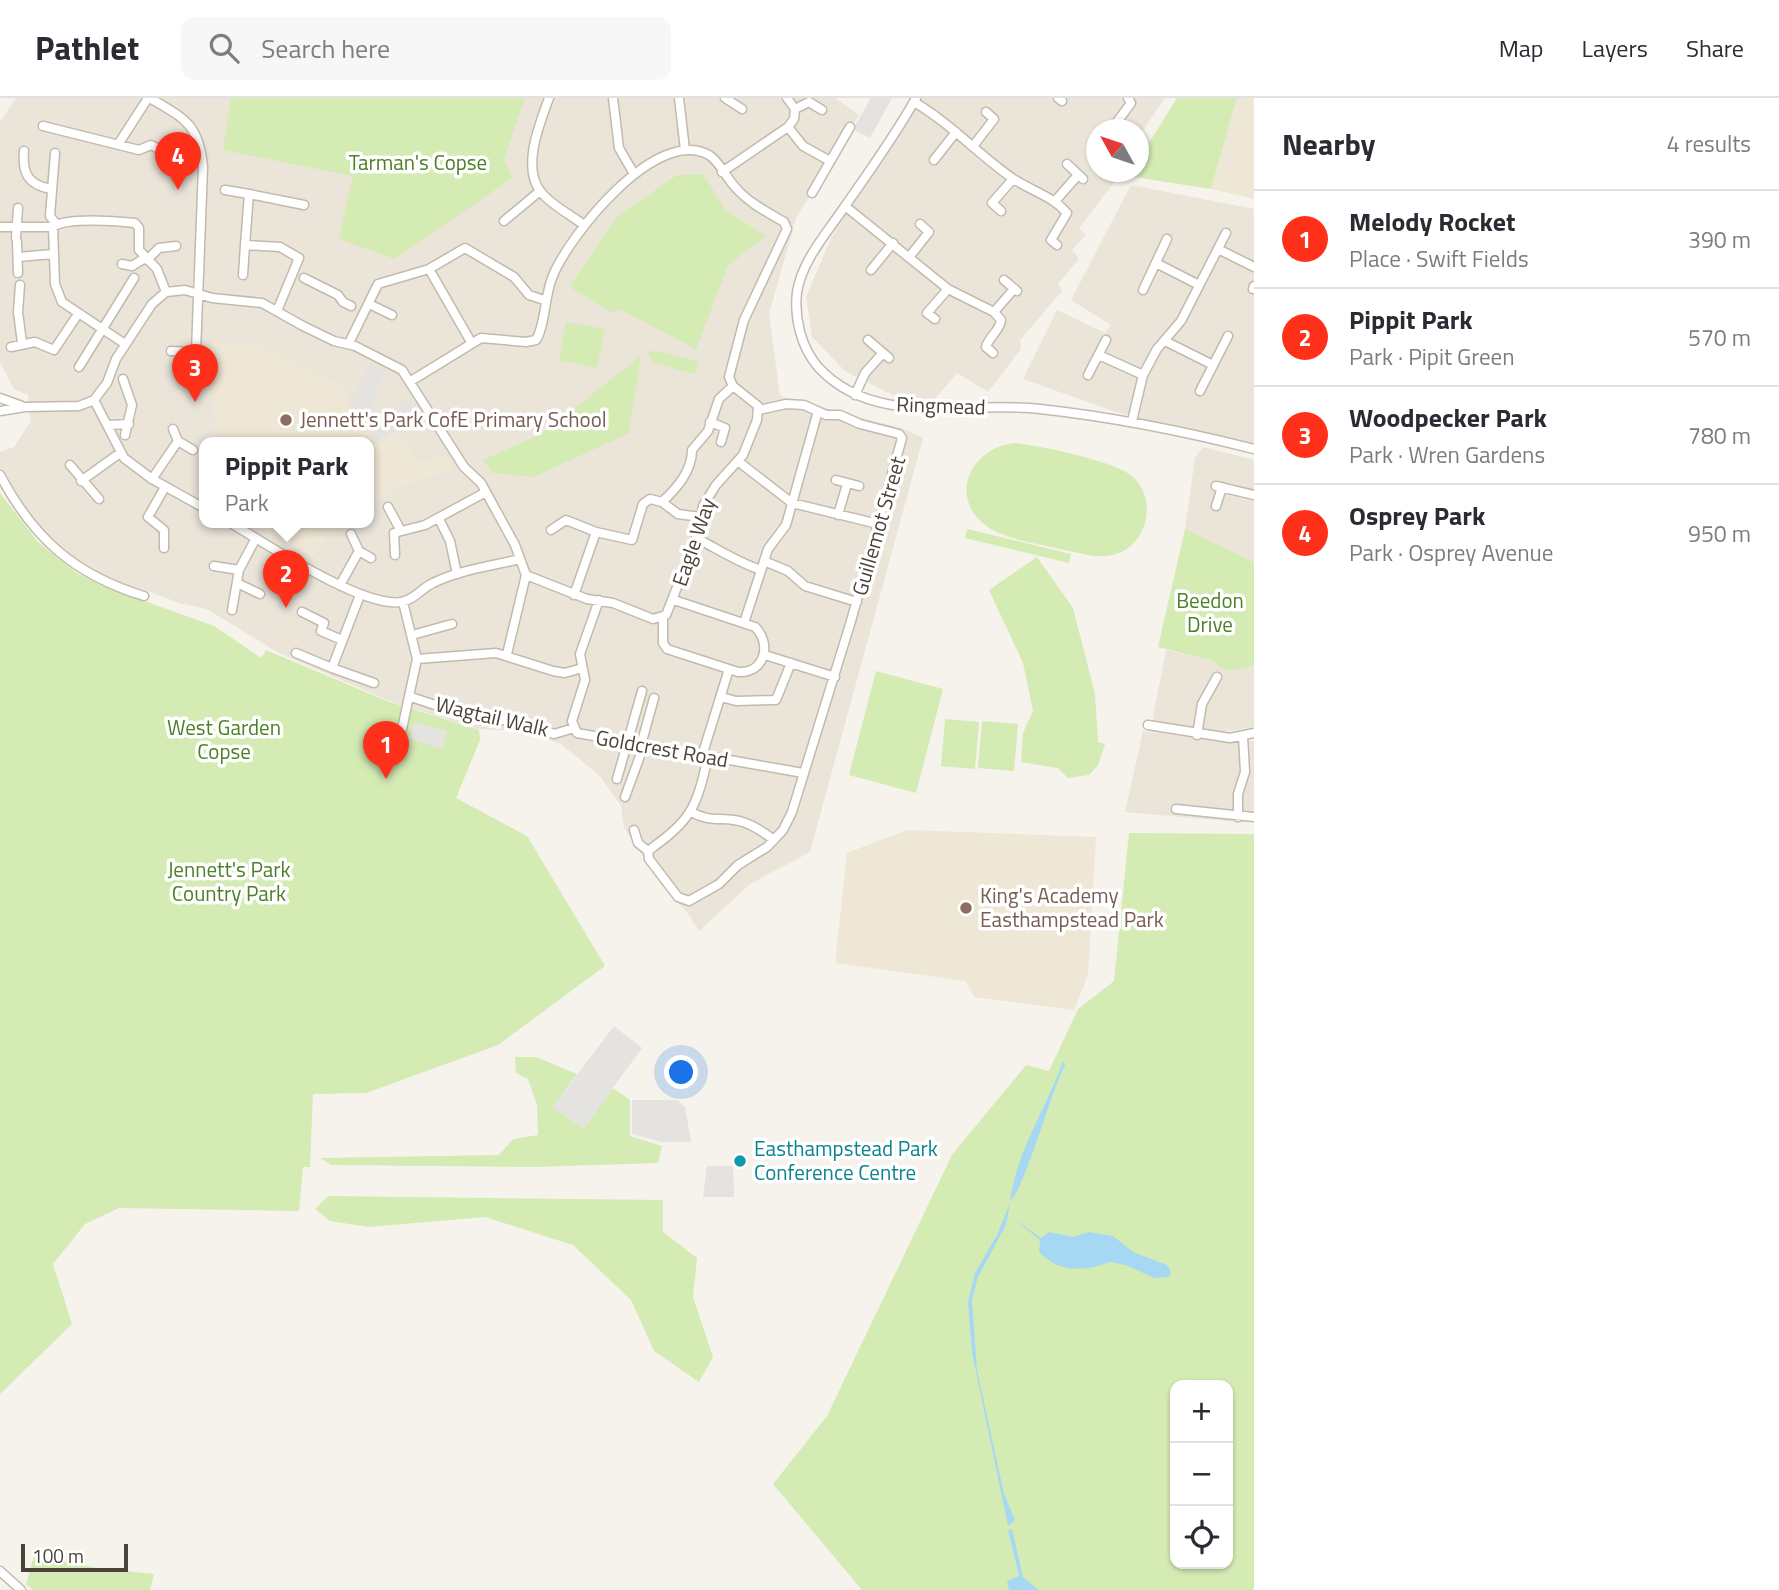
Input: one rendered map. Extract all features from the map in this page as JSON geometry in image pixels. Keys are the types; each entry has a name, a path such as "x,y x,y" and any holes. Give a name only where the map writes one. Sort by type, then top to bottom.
{"street":[{"path":"119,143 149,98 189,123 200,139 203,167 195,352 171,351"},
{"path":"549,98 532,148 531,159 540,191 584,225"},
{"path":"613,98 619,148 634,174"},
{"path":"679,98 685,150"},
{"path":"722,172 788,127 794,119 795,109 787,98"},
{"path":"1119,119 1131,103 1128,98"},
{"path":"730,99 742,110"},
{"path":"915,100 1013,179 1056,200 1067,213 1053,233 1051,240 1057,245"},
{"name":"Ringmead","path":"915,100 806,268 797,292 797,318 803,342 812,359 829,379 855,395 887,404 926,409 1037,408 1132,421 1254,449"},
{"path":"795,109 809,102 822,110"},
{"path":"974,145 994,119 986,112"},
{"path":"43,126 139,150 151,145 157,148"},
{"path":"788,127 803,146 830,161"},
{"path":"811,193 850,127"},
{"path":"934,160 956,132"},
{"path":"411,381 481,338 532,342 538,336 544,300 558,266 603,201 634,174 685,150 696,150 711,156 736,189 784,222 787,229 744,320 729,377 733,387 753,401 759,411"},
{"path":"24,151 23,168 27,177 37,186 51,189"},
{"path":"55,153 50,216 54,226 53,254 58,294 62,302 78,314 125,344"},
{"path":"1056,200 1081,177 1067,164"},
{"path":"1001,211 992,203 1013,179"},
{"path":"225,190 304,205"},
{"path":"504,221 540,191"},
{"path":"243,275 250,194"},
{"path":"845,206 948,289 994,312 1001,320 1000,327 986,347 993,353"},
{"path":"18,208 18,273"},
{"path":"1,227 135,223 139,228 138,246 146,259 157,269 166,292"},
{"path":"910,256 929,232 920,225"},
{"path":"1132,421 1143,375 1181,321 1226,233"},
{"path":"1143,290 1167,239"},
{"path":"871,270 893,243"},
{"path":"245,245 280,247 297,256 299,275 276,311"},
{"path":"122,264 132,266 159,248 176,246"},
{"path":"349,344 382,281 400,279 429,269 436,262 465,248 514,277 529,295 544,300"},
{"path":"1218,249 1254,267"},
{"path":"18,257 53,254"},
{"path":"1156,263 1199,285"},
{"path":"429,269 471,342"},
{"path":"299,275 338,295 343,302 351,306"},
{"path":"79,367 134,278"},
{"path":"994,312 1015,290 1004,280"},
{"path":"20,285 18,312 22,343"},
{"path":"934,319 927,313 948,289"},
{"path":"0,411 25,407 67,408 93,400 107,383 125,344 152,304 166,292 186,290 255,302 334,341 349,344 402,370 464,467 486,492 526,575 507,654"},
{"path":"369,304 391,315"},
{"path":"12,348 22,343 35,342 54,350 78,314"},
{"path":"1200,391 1228,336"},
{"path":"855,395 865,373 886,356 868,340"},
{"path":"1088,375 1107,340"},
{"path":"1165,341 1213,365"},
{"path":"1099,355 1143,375"},
{"path":"123,379 132,405 125,435"},
{"path":"662,502 680,485 692,463 692,450 708,431 719,399 733,387"},
{"path":"0,398 25,407"},
{"path":"93,400 120,453 152,479 199,505"},
{"name":"Guillemot Street","path":"759,411 790,404 899,433 902,438 835,677 792,812 774,840"},
{"name":"Eagle Way","path":"663,618 674,600 696,538 707,496 738,463 759,411"},
{"path":"744,623 768,549 786,525 818,411"},
{"path":"710,422 725,428 721,442"},
{"path":"108,425 129,424"},
{"path":"173,429 178,441 193,450"},
{"path":"152,479 178,441"},
{"path":"81,481 120,453"},
{"path":"738,463 778,496 792,503 878,524"},
{"path":"70,465 99,499"},
{"path":"0,475 13,499 40,534 71,563 103,581 144,596"},
{"path":"836,480 859,486"},
{"path":"838,514 846,484"},
{"path":"1216,506 1219,486 1254,495"},
{"path":"164,548 164,530 148,517 165,487"},
{"path":"395,555 392,543 394,533 439,519 486,492"},
{"path":"551,530 566,520 596,533 632,540 643,504 650,499 662,502 678,514 700,517"},
{"path":"388,507 401,531"},
{"path":"439,519 450,541 457,574"},
{"path":"239,528 360,595 403,602 432,583 457,574 520,559"},
{"path":"574,595 596,533"},
{"path":"351,534 359,551 371,558"},
{"path":"232,610 239,570 256,538"},
{"path":"696,538 714,546 736,562 761,570"},
{"path":"340,585 359,551"},
{"path":"764,561 788,571 805,586 857,602"},
{"path":"214,566 239,570"},
{"path":"526,575 574,595 599,600 653,619 663,618 665,647 729,669 750,671 765,655 763,635 744,623 674,600"},
{"path":"237,583 260,594"},
{"path":"333,665 360,595"},
{"name":"Goldcrest Road","path":"599,600 580,654 585,680 572,721 574,728 585,736 803,773"},
{"path":"402,729 417,659 403,602"},
{"path":"302,612 324,623 320,631 342,640"},
{"path":"412,635 452,624"},
{"path":"417,659 484,652 507,654 523,664 565,673 582,668"},
{"path":"296,653 374,683"},
{"path":"765,655 835,677"},
{"path":"721,696 736,701 776,699 791,663"},
{"path":"648,851 678,829 691,812 729,669"},
{"path":"1197,735 1202,704 1216,690 1217,677"},
{"path":"617,779 642,691"},
{"name":"Wagtail Walk","path":"411,697 447,709 534,726 554,734 574,728"},
{"path":"625,797 654,698"},
{"path":"1148,725 1197,735 1243,736 1254,733"},
{"path":"1238,817 1238,794 1245,772 1243,736"},
{"path":"1176,809 1254,817"},
{"path":"634,830 638,843 648,851 649,859 678,897 689,901 719,884 738,865 774,840 741,821 707,820 691,812"},
{"path":"0,1571 21,1590"}],"shaded area":[{"path":"16,98 835,98 859,115 796,218 769,314 780,396 901,428 923,438 810,852 750,884 699,931 687,912 663,886 624,828 621,806 600,776 561,744 521,731 477,729 387,700 279,653 207,609 179,603 143,589 116,585 89,572 45,537 0,471 0,452 14,447 31,421 28,395 14,389 0,362 0,122"},
{"path":"871,98 892,98 870,138 853,129"},
{"path":"919,98 1165,98 1149,121 1149,119 1086,119 1086,182 1114,182 1079,228 1086,235 1072,250 1079,259 1058,284 1062,291 1020,340 1021,349 988,392 957,373 933,401 905,401 845,371 812,337 806,297 831,238"},
{"path":"1237,98 1254,98 1254,199 1211,189"},
{"path":"1131,185 1254,209 1254,447 1116,412 1023,379 1057,310 1105,333 1111,325 1071,300"},
{"name":"Jennett's Park CofE Primary School","path":"212,342 254,343 350,390 345,401 367,437 215,437"},
{"path":"370,364 385,372 370,406 377,418 408,399 418,415 377,441 351,401"},
{"name":"Jennett's Park CofE Primary School","path":"399,432 419,462 445,455 454,469 395,488 374,504 374,446"},
{"path":"1203,447 1254,460 1254,562 1185,529 1195,458"},
{"path":"260,528 339,528 324,540 312,558"},
{"path":"1166,650 1210,660 1227,671 1254,666 1254,727 1217,733 1155,722 1153,716"},
{"path":"414,722 447,731 442,749 409,739"},
{"path":"1143,731 1232,743 1254,741 1254,820 1237,822 1125,812"},
{"name":"King's Academy Easthampstead Park","path":"907,830 1096,837 1088,975 1074,1010 974,997 966,981 835,963 847,853"},
{"path":"614,1026 642,1048 583,1129 553,1107"},
{"path":"632,1100 677,1100 685,1107 691,1142 661,1142 632,1134"},
{"path":"707,1166 733,1166 734,1197 703,1197"}],"green space":[{"name":"Tarman's Copse","path":"231,98 525,98 504,159 512,178 395,259 339,239 353,176 223,150"},
{"path":"1177,98 1237,98 1211,189 1149,179 1149,143"},
{"path":"703,174 726,210 766,236 728,265 696,349 619,309 613,313 573,289 571,284 618,216 677,175"},
{"path":"566,322 605,329 597,368 559,360"},
{"path":"647,351 662,352 699,362 695,374 654,363"},
{"path":"641,356 629,433 534,477 492,473 483,460 543,433"},
{"path":"1014,443 1094,459 1132,476 1145,496 1147,508 1146,520 1136,541 1116,554 1095,556 1020,540 991,529 977,518 969,505 968,478 984,455 998,447"},
{"name":"Jennett's Park Country Park","path":"0,493 38,542 75,572 102,586 214,626 261,658 266,650 387,701 479,730 480,740 456,798 527,836 605,966 498,1045 366,1093 313,1094 310,1167 303,1167 299,1211 119,1208 85,1224 53,1264 72,1324 0,1394"},
{"path":"967,529 1071,554 1069,563 965,538"},
{"name":"Beedon Drive","path":"1185,529 1254,562 1254,666 1227,671 1210,660 1158,647"},
{"path":"1037,557 1073,608 1095,694 1098,742 1105,744 1098,765 1089,775 1068,778 1058,768 1021,762 1023,733 1033,711 1023,663 989,590"},
{"path":"876,671 943,689 916,793 849,775"},
{"path":"945,719 979,722 975,769 941,766"},
{"path":"982,721 1018,724 1014,771 978,768"},
{"path":"1129,833 1254,834 1254,1590 862,1590 773,1484 827,1416 952,1155 1026,1065 1049,1071 1078,1009 1114,981"},
{"path":"515,1057 536,1057 577,1074 553,1107 583,1129 613,1088 630,1100 630,1136 662,1146 658,1163 535,1167 331,1165 320,1158 499,1155 513,1139 538,1135 537,1105 528,1079 516,1073"},
{"path":"328,1196 663,1200 663,1232 697,1258 693,1297 713,1357 699,1382 654,1351 631,1300 573,1245 485,1217 368,1227 330,1221 315,1209"},
{"path":"34,1556 97,1568 154,1574 150,1590 33,1590 26,1584"}],"water":[{"path":"1063,1061 1065,1065 1030,1160 1010,1201 1025,1147"},
{"path":"1010,1203 1006,1225 978,1277 972,1300 977,1370 1004,1494 1015,1520 1008,1526 972,1352 968,1302 975,1273 997,1235"},
{"path":"1010,1216 1041,1238 1049,1232 1073,1237 1089,1232 1113,1236 1133,1252 1167,1265 1171,1272 1169,1277 1154,1278 1126,1265 1110,1262 1082,1269 1055,1264 1039,1252 1040,1240"},
{"path":"1012,1529 1023,1577 1039,1590 1009,1590 1007,1581 1019,1576 1008,1530"}],"place":[{"name":"Osprey Park","path":"178,190"},
{"name":"Woodpecker Park","path":"195,402"},
{"name":"Jennett's Park CofE Primary School","path":"286,420"},
{"name":"Pippit Park","path":"286,608"},
{"name":"Melody Rocket","path":"386,779"},
{"name":"King's Academy Easthampstead Park","path":"966,908"},
{"name":"Easthampstead Park Conference Centre","path":"740,1161"}],"park label":[{"name":"West Garden Copse","path":"224,740"}]}
